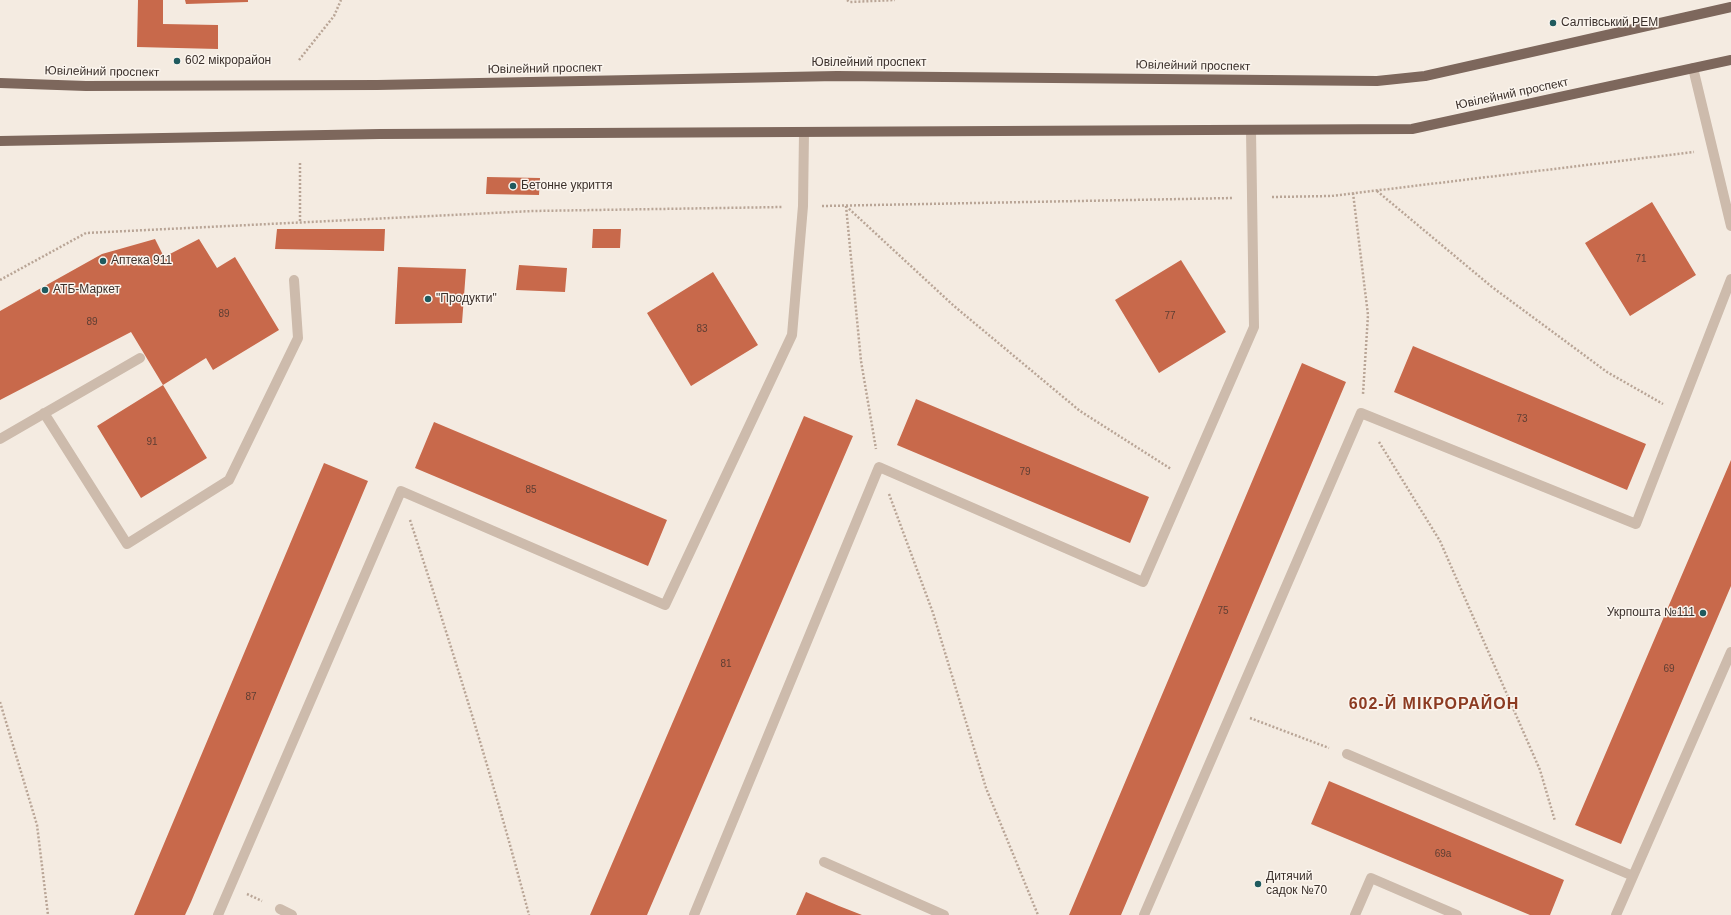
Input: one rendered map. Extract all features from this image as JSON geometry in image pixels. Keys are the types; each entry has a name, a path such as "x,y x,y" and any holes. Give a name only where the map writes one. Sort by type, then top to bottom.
{"main road":[{"name":"Ювілейний проспект","path":"0,83 86,86 377,86 837,76 1377,81 1425,76 1731,7"},
{"name":"Ювілейний проспект","path":"0,141 380,134 1412,129 1731,60"},
{"path":"0,78 15,83"}],"lane":[{"path":"1693,68 1731,226"},
{"path":"694,915 879,467 1143,582 1254,327 1251,130"},
{"path":"218,915 401,491 665,605 792,335 802,206 804,132"},
{"path":"1144,915 1361,413 1636,524 1731,279"},
{"path":"44,413 127,544 229,480 298,338 294,280"},
{"path":"0,439 140,358"},
{"path":"1616,915 1731,652"},
{"path":"1347,754 1633,876"},
{"path":"824,862 944,915"},
{"path":"1355,915 1371,878 1457,915"},
{"path":"280,909 292,915"}],"path":[{"path":"299,60 334,16 341,0"},
{"path":"847,0 850,2 895,0"},
{"path":"0,280 86,233 533,212 1331,196 1712,150"},
{"path":"300,163 300,223"},
{"path":"1376,191 1492,287 1601,368 1679,413"},
{"path":"1353,194 1368,315 1361,413"},
{"path":"846,206 861,361 879,467 933,613 986,788 1038,915"},
{"path":"846,206 954,306 1080,411 1188,479"},
{"path":"1378,440 1440,541 1540,770 1562,846"},
{"path":"401,491 463,681 503,816 530,915"},
{"path":"0,702 37,825 48,915"},
{"path":"1232,711 1347,754"},
{"path":"230,887 280,909"}],"building":[{"path":"138,0 163,0 163,24 218,25 218,49 137,47"},
{"path":"185,0 248,0 248,2 186,4"},
{"name":"Бетонне укриття","path":"487,177 540,178 539,195 486,194"},
{"path":"1652,202 1696,275 1630,316 1585,243"},
{"path":"277,229 385,229 384,251 275,249"},
{"path":"593,229 621,229 620,248 592,248"},
{"path":"155,239 164,257 199,239 217,268 235,257 279,330 213,370 206,358 163,385 131,332 0,400 0,311 102,254"},
{"path":"1181,260 1226,332 1159,373 1115,300"},
{"path":"519,265 567,268 565,292 516,290"},
{"path":"398,267 466,269 462,323 395,324"},
{"path":"713,272 758,345 691,386 647,313"},
{"path":"1413,346 1646,444 1627,490 1394,392"},
{"path":"1302,363 1346,382 1190,752 1121,915 1069,915"},
{"path":"163,385 207,458 141,498 97,426"},
{"path":"916,399 1149,497 1130,543 897,445"},
{"path":"804,416 853,436 647,915 590,915"},
{"path":"434,422 667,520 648,566 415,468"},
{"path":"1731,460 1731,586 1621,844 1575,825"},
{"path":"324,463 368,481 185,915 134,915"},
{"path":"1329,781 1564,880 1550,915 1530,915 1311,824"},
{"path":"806,892 839,906 862,915 796,915"}],"place":[{"name":"Салтівський РЕМ","path":"1553,23"},
{"name":"602 мікрорайон","path":"177,61"},
{"name":"Бетонне укриття","path":"513,186"},
{"name":"Аптека 911","path":"103,261"},
{"name":"АТБ-Маркет","path":"45,290"},
{"name":"\"Продукти\"","path":"428,299"},
{"name":"Укрпошта №111","path":"1703,613"},
{"name":"Дитячий садок №70","path":"1258,884"}],"district":[{"name":"602-Й МІКРОРАЙОН","path":"1434,705"}]}
